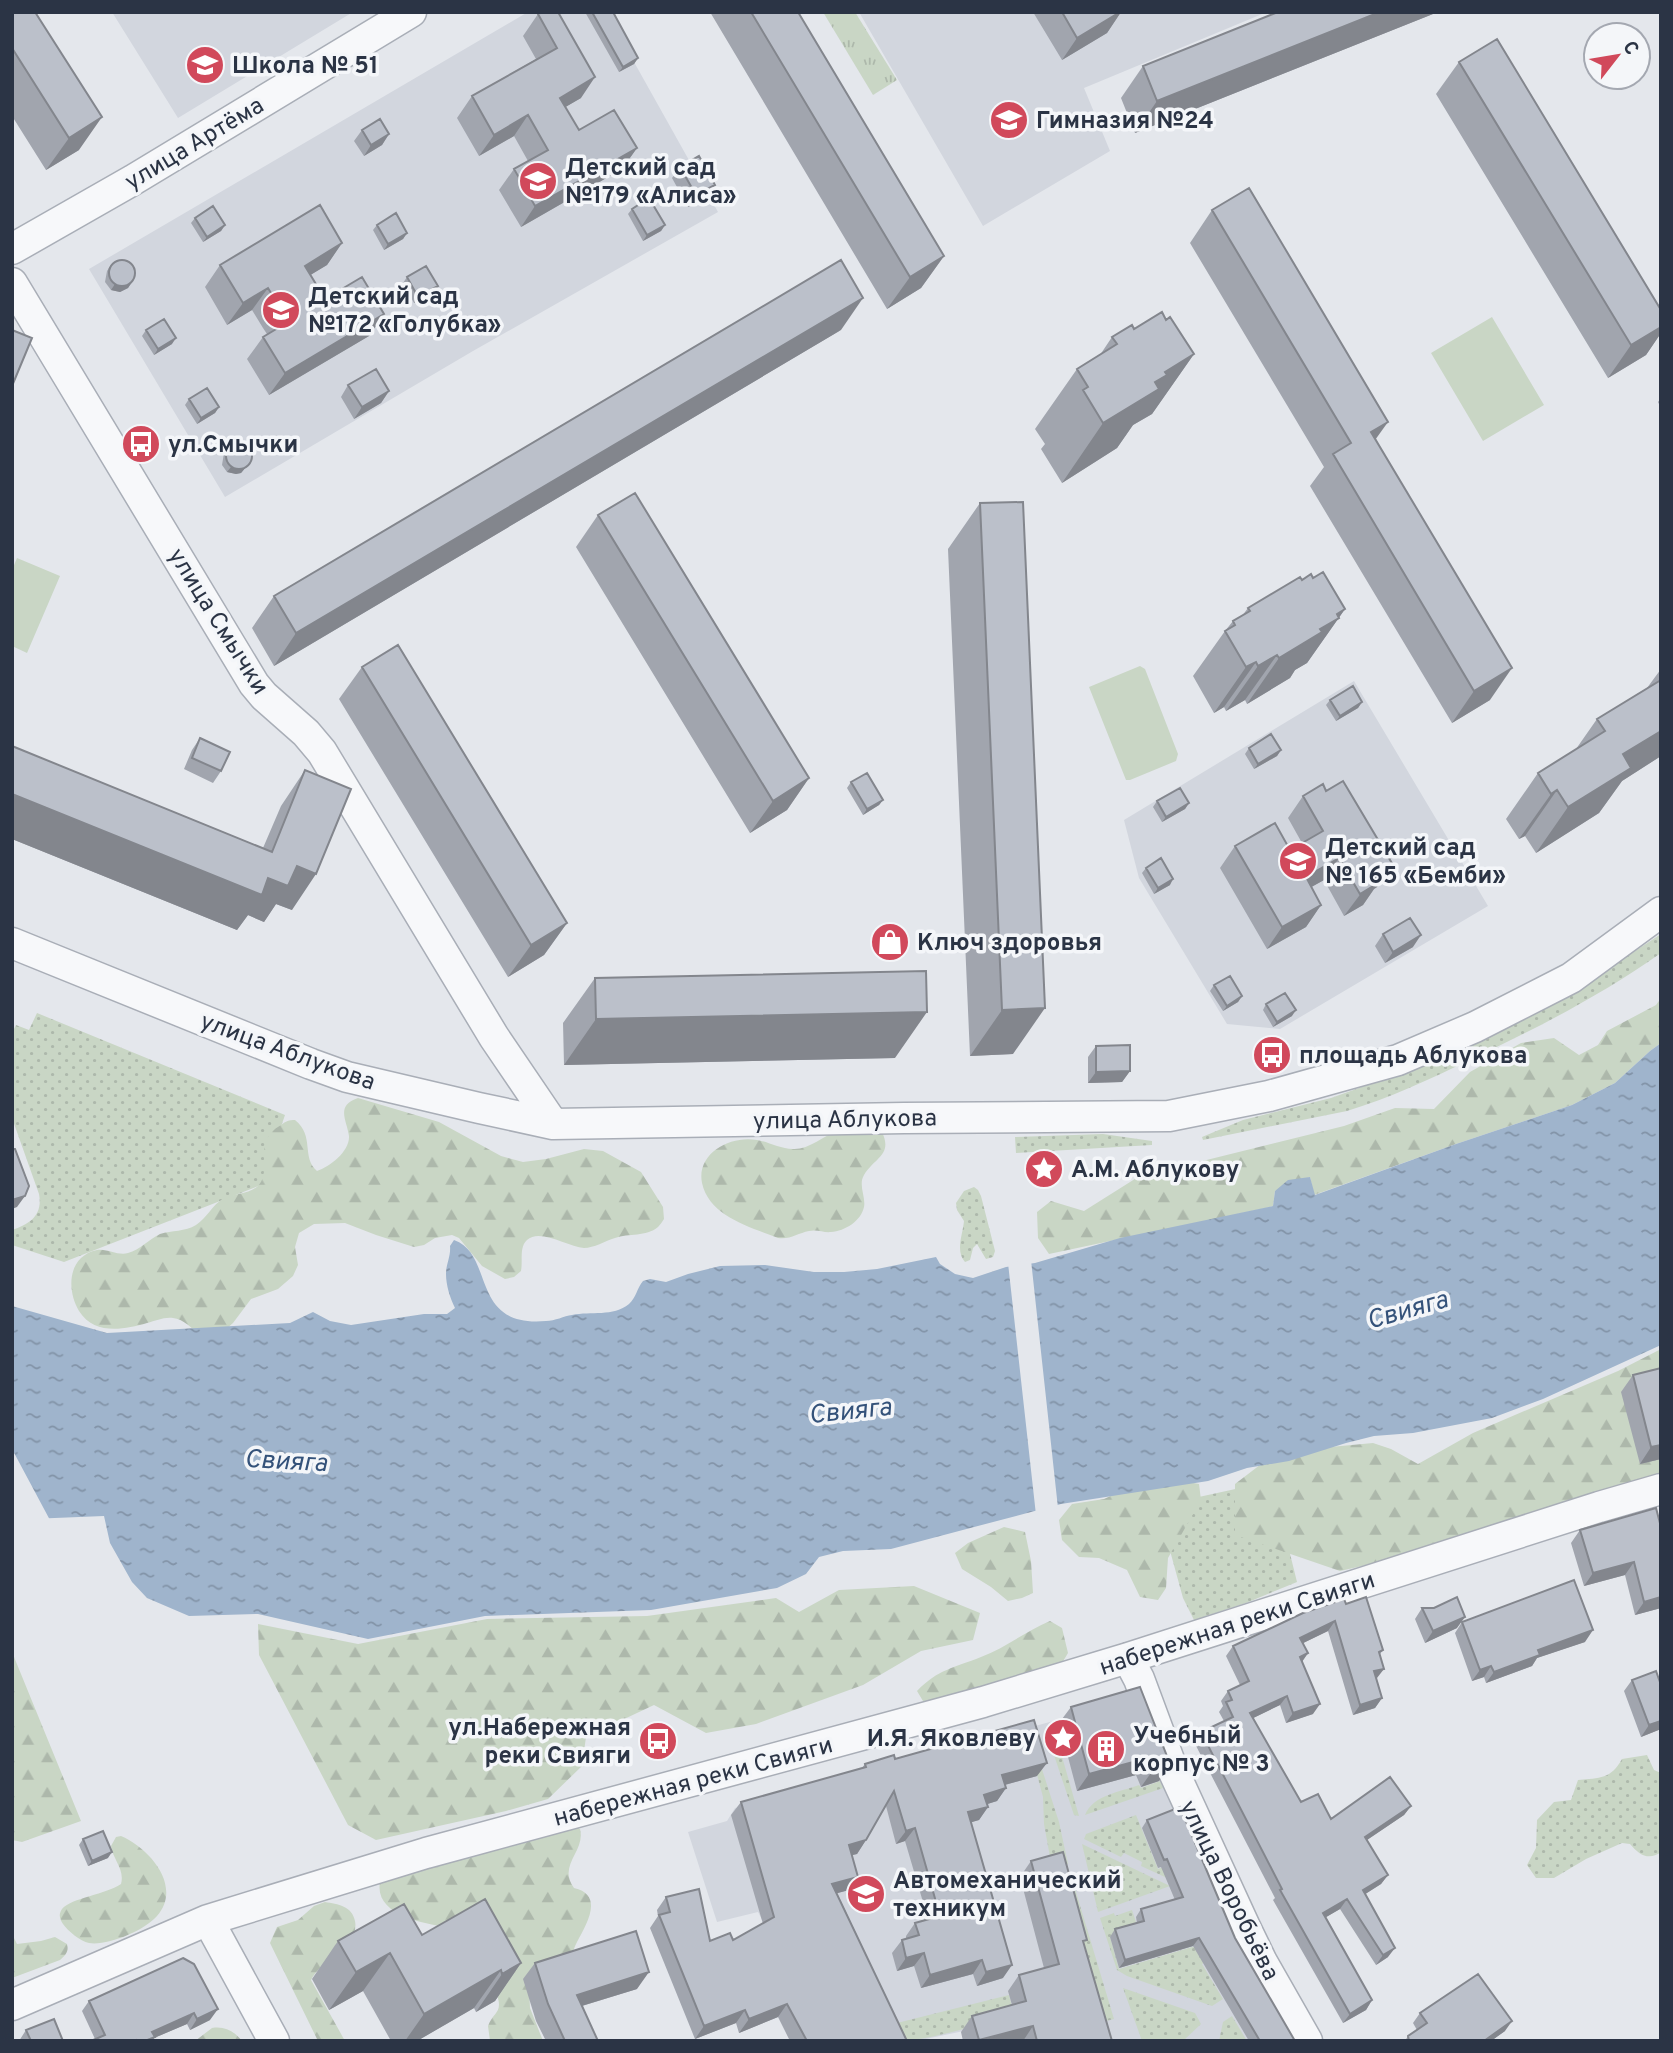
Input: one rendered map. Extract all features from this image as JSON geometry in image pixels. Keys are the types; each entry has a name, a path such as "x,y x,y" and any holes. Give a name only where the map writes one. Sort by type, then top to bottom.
{"street":[{"name":"улица Артёма","path":"12,250 411,12"},
{"name":"улица Смычки","path":"12,283 254,684 306,733 322,752 494,1037 553,1124"},
{"name":"улица Аблукова","path":"12,943 348,1077 553,1124 1169,1116 1269,1096 1398,1060 1475,1027 1571,978 1661,912"},
{"name":"набережная реки Свияги","path":"12,2005 208,1920 426,1853 894,1728 1128,1658 1661,1489"},
{"name":"улица Воробьёва","path":"1128,1658 1139,1679 1172,1768 1245,1927 1307,2041"},
{"path":"208,1920 274,2041"}],"shaded area":[{"name":"Школа № 51","path":"112,12 353,12 178,118"},
{"path":"528,12 606,12 718,212 473,351 225,497 89,269"},
{"name":"Гимназия №24","path":"859,12 1267,12 1084,88 1110,151 983,226"},
{"name":"Детский сад № 165 «Бемби»","path":"1354,681 1488,906 1280,1029 1227,1024 1139,878 1124,820"},
{"path":"1130,1700 1288,2041 1064,2041 1054,2006 959,2032 916,2041 892,2041 786,1966 758,1912 717,1922 688,1832 727,1821 735,1808"}],"green space":[{"path":"823,12 855,12 897,80 873,95"},
{"path":"1492,317 1544,405 1483,441 1431,353"},
{"path":"17,558 60,576 27,653 12,646 12,570"},
{"path":"1140,666 1145,669 1178,754 1176,761 1126,780 1089,687"},
{"path":"1661,934 1661,953 1615,983 1544,1023 1425,1081 1347,1111 1203,1140 1202,1137 1243,1120 1331,1098 1387,1078 1600,974"},
{"path":"1661,998 1661,1043 1615,1083 1572,1105 1314,1195 1310,1177 1275,1191 1273,1206 1266,1208 1049,1254 1038,1238 1037,1212 1051,1201 1084,1211 1138,1177 1344,1126 1395,1108 1434,1109 1470,1072 1521,1043 1554,1038 1579,1055 1598,1045 1607,1031 1656,1005"},
{"path":"37,1013 285,1115 261,1185 64,1262 12,1245 12,1230 34,1218 40,1201 12,1118 12,1033 16,1025 29,1030"},
{"path":"358,1098 439,1122 501,1156 523,1162 584,1149 603,1151 641,1172 663,1207 664,1219 658,1227 648,1232 611,1239 588,1248 547,1237 533,1237 523,1246 521,1271 514,1277 505,1279 482,1266 459,1238 452,1235 435,1238 424,1245 414,1247 345,1223 314,1224 299,1233 295,1247 298,1265 293,1276 278,1289 251,1299 225,1330 199,1335 184,1322 169,1318 110,1329 85,1319 75,1302 71,1284 75,1266 87,1253 97,1250 120,1254 132,1252 160,1234 192,1227 223,1199 254,1189 264,1172 264,1148 267,1140 272,1132 288,1121 295,1120 301,1126 307,1139 312,1165 317,1171 328,1166 346,1147 349,1136 345,1109 351,1101"},
{"path":"838,1130 881,1130 885,1145 882,1155 862,1179 862,1212 856,1221 847,1227 836,1231 812,1231 778,1238 732,1219 713,1204 706,1194 702,1183 704,1163 718,1148 727,1143 747,1139 799,1149"},
{"path":"1103,1134 1152,1141 1152,1145 1016,1153 1015,1137"},
{"path":"974,1187 981,1196 995,1251 993,1257 986,1259 977,1244 970,1260 965,1262 960,1253 964,1221 956,1203 964,1191"},
{"path":"1661,1349 1661,1475 1419,1553 1340,1571 1235,1535 1235,1484 1277,1452 1373,1443 1391,1449 1418,1464 1473,1433 1618,1371"},
{"path":"1167,1478 1199,1484 1201,1500 1168,1558 1166,1588 1158,1600 1140,1597 1127,1570 1099,1558 1079,1557 1062,1540 1059,1520 1072,1504 1104,1499 1143,1481"},
{"path":"1272,1481 1297,1582 1194,1620 1183,1598 1169,1547 1185,1500"},
{"path":"1004,1527 1025,1532 1031,1561 1033,1593 1008,1601 962,1569 955,1553 968,1543"},
{"path":"914,1586 980,1613 973,1640 921,1651 863,1685 756,1724 706,1733 654,1705 586,1737 582,1766 548,1799 376,1840 348,1825 259,1655 258,1624 358,1644 487,1619 647,1616 776,1598 799,1612 839,1590"},
{"path":"1050,1621 1062,1628 1068,1653 1059,1668 934,1704 923,1701 917,1691 939,1673 990,1653"},
{"path":"12,1652 81,1821 22,1842 12,1840"},
{"path":"1053,1725 1079,1816 1074,1815 1045,1728"},
{"path":"1030,1732 1059,1822 1068,1864 1052,1868 1044,1824 1043,1797 1026,1733"},
{"path":"1647,1755 1654,1770 1661,1773 1661,1852 1644,1856 1630,1844 1622,1843 1586,1859 1554,1878 1536,1878 1527,1865 1536,1848 1537,1820 1554,1802 1571,1800 1578,1780 1604,1776 1614,1770 1622,1759"},
{"path":"1160,1781 1163,1788 1085,1815 1094,1803 1108,1795"},
{"path":"1136,1815 1158,1869 1191,1856 1167,1878 1141,1866 1142,1862 1124,1853 1121,1857 1084,1839 1086,1834"},
{"path":"570,1822 580,1829 581,1837 570,1865 570,1880 574,1888 589,1897 591,1904 588,1919 567,1962 529,1988 530,2008 543,2041 490,2041 488,2026 498,2009 497,1995 446,1927 412,1919 390,1908 383,1900 380,1890 381,1878"},
{"path":"121,1836 142,1849 159,1869 166,1893 164,1904 151,1922 135,1932 115,1940 89,1943 65,1927 60,1913 73,1902 121,1884 120,1869 111,1846 116,1837"},
{"path":"1082,1844 1170,1886 1098,1912"},
{"path":"1070,1872 1114,2019 1098,2023 1059,1875"},
{"path":"325,1902 348,1909 355,1921 352,1938 311,1980 345,2041 318,2041 270,1943 277,1927 298,1920 314,1906"},
{"path":"1132,1910 1138,1928 1110,1937 1119,1969 1225,1937 1230,1947 1202,1964 1223,1999 1212,2006 1117,1970 1100,1918"},
{"path":"12,1934 17,1944 55,1937 67,1944 67,1951 60,1960 12,1978"},
{"path":"1123,1988 1195,2013 1201,2024 1183,2041 1142,2041"},
{"path":"1009,1995 1014,2014 954,2032 892,2041 885,2026"},
{"path":"1232,2016 1247,2041 1219,2041 1223,2022"},
{"path":"212,2028 229,2030 242,2041 195,2041"}],"water":[{"name":"Свияга","path":"1661,1043 1661,1345 1543,1399 1492,1418 1413,1433 1374,1436 1289,1461 1247,1468 1208,1481 1061,1504 891,1549 843,1551 819,1557 806,1574 777,1588 651,1610 485,1616 368,1639 258,1614 189,1616 147,1598 132,1582 110,1543 104,1516 30,1519 12,1530 12,1306 107,1333 290,1323 313,1312 330,1321 351,1325 424,1314 447,1314 455,1308 446,1274 450,1246 454,1240 467,1248 475,1260 494,1302 505,1313 522,1320 549,1321 572,1315 616,1311 631,1302 643,1281 650,1279 666,1282 720,1266 765,1265 814,1272 844,1272 877,1269 936,1257 940,1264 955,1274 973,1278 1120,1238 1273,1206 1275,1191 1288,1180 1310,1177 1315,1195 1572,1105 1615,1083"}],"pier":[{"path":"1031,1260 1058,1508 1036,1515 1008,1263"},
{"path":"12,1449 51,1522 31,1522 12,1534"}],"building":[{"path":"12,12 35,12 102,117 69,138 12,48"},
{"path":"558,12 595,77 560,98 579,130 614,110 637,148 535,206 514,169 548,150 528,115 494,135 472,96 557,48 538,14"},
{"path":"592,12 613,12 638,58 623,67"},
{"path":"751,12 798,12 944,256 910,277"},
{"path":"1062,12 1120,12 1077,38"},
{"path":"1278,12 1380,12 1157,101 1143,66"},
{"path":"1497,39 1661,310 1661,327 1631,345 1459,62"},
{"path":"380,119 389,134 371,145 362,130"},
{"path":"699,156 715,185 696,195 680,167"},
{"path":"1249,188 1388,422 1371,432 1512,668 1474,691 1333,454 1351,443 1212,210"},
{"path":"649,198 665,225 647,235 632,209"},
{"path":"320,205 342,243 305,266 325,299 362,277 384,314 285,373 263,337 288,322 279,306 268,288 243,303 220,265"},
{"path":"213,206 225,225 207,237 195,218"},
{"path":"396,213 407,233 388,244 377,225"},
{"path":"122,260 131,264 135,273 131,282 122,286 113,282 109,273 113,264"},
{"path":"841,260 863,298 296,633 274,596"},
{"path":"426,266 438,286 418,297 407,277"},
{"path":"1162,312 1166,320 1170,317 1194,354 1165,372 1167,375 1155,382 1159,389 1103,423 1083,390 1088,387 1077,369 1117,344 1112,337 1132,325 1134,329"},
{"path":"164,319 176,338 158,349 146,330"},
{"path":"12,330 32,338 12,386"},
{"path":"376,369 389,391 362,407 348,385"},
{"path":"207,388 219,407 201,418 189,399"},
{"path":"239,443 248,447 252,456 248,465 239,469 230,465 226,456 230,447"},
{"path":"635,493 809,778 773,801 598,515"},
{"path":"1023,502 1045,1008 1002,1010 980,503"},
{"path":"1323,572 1345,609 1337,614 1339,618 1320,629 1322,632 1279,658 1277,655 1258,666 1256,662 1246,667 1225,631 1235,625 1233,621 1250,611 1248,608 1300,577 1302,580 1311,574 1313,578"},
{"path":"398,645 567,923 531,945 362,667"},
{"path":"1661,680 1661,731 1623,754 1631,768 1568,807 1557,790 1551,794 1538,773 1605,731 1597,719"},
{"path":"1353,686 1362,702 1340,716 1330,700"},
{"path":"1271,734 1281,750 1258,764 1249,748"},
{"path":"200,738 230,752 221,771 192,758"},
{"path":"12,746 272,852 305,770 351,789 316,874 297,866 288,886 268,878 262,895 12,794"},
{"path":"867,773 883,800 867,809 851,782"},
{"path":"1343,781 1393,865 1374,876 1378,883 1360,894 1339,858 1306,877 1321,905 1282,927 1235,846 1275,823 1290,850 1323,831 1303,796 1323,784 1326,791"},
{"path":"1180,788 1189,803 1166,817 1157,801"},
{"path":"1161,858 1173,879 1158,888 1146,868"},
{"path":"1410,918 1421,935 1393,952 1383,934"},
{"path":"926,971 927,1012 596,1019 595,978"},
{"path":"1230,976 1242,996 1227,1006 1214,985"},
{"path":"1285,993 1296,1010 1277,1022 1266,1004"},
{"path":"1130,1045 1130,1071 1096,1072 1096,1046"},
{"path":"12,1147 29,1186 25,1196 12,1200"},
{"path":"1661,1368 1661,1445 1651,1447 1633,1375"},
{"path":"1656,1508 1661,1527 1661,1597 1644,1602 1634,1562 1593,1573 1580,1530"},
{"path":"1574,1580 1593,1630 1538,1650 1540,1655 1494,1672 1491,1666 1480,1670 1462,1622"},
{"path":"1366,1597 1383,1650 1379,1652 1384,1669 1374,1671 1382,1698 1360,1705 1335,1621 1300,1638 1308,1653 1300,1657 1320,1704 1293,1713 1287,1696 1250,1713 1301,1802 1318,1794 1331,1819 1390,1777 1411,1806 1365,1837 1388,1875 1363,1890 1395,1948 1383,1955 1347,1899 1323,1913 1372,2000 1350,2014 1280,1890 1282,1889 1201,1732 1233,1717 1226,1702 1232,1700 1228,1691 1249,1681 1233,1646 1303,1613 1344,1599 1346,1604"},
{"path":"1457,1597 1465,1617 1433,1631 1422,1608 1434,1608"},
{"path":"1656,1671 1661,1685 1661,1721 1649,1725 1632,1680"},
{"name":"Учебный корпус № 3","path":"1140,1687 1170,1764 1153,1770 1148,1758 1089,1774 1071,1707"},
{"path":"1034,1720 1047,1763 1002,1775 1006,1788 984,1795 988,1807 968,1812 1012,1965 986,1972 982,1960 930,1975 924,1953 906,1958 902,1940 919,1935 915,1923 940,1916 915,1828 906,1831 894,1791 866,1840 849,1845 858,1877 832,1884 907,2041 807,2041 787,2004 749,2019 745,2010 704,2026 659,1915 670,1912 666,1897 699,1889 710,1941 730,1933 733,1940 774,1917 741,1802 866,1767 865,1764 894,1755 895,1759"},
{"path":"1180,1807 1235,1938 1295,2041 1260,2041 1199,1938 1125,1960 1115,1929 1144,1921 1141,1909 1183,1897 1147,1820"},
{"path":"103,1831 112,1852 92,1861 83,1839"},
{"path":"1063,1852 1087,1940 1083,1941 1112,2041 1037,2041 1033,2026 979,2040 972,2016 1026,2001 1019,1975 1059,1964 1031,1861"},
{"path":"485,1899 521,1963 502,1974 501,1970 424,2014 390,1953 356,1972 338,1941 404,1904 422,1935"},
{"path":"636,1931 649,1972 577,1995 598,2041 565,2041 548,2004 535,1963"},
{"path":"183,1958 194,1964 218,2009 197,2019 194,2013 152,2032 155,2037 145,2041 91,2041 105,2035 89,2001"},
{"path":"1478,1974 1512,2021 1484,2041 1409,2041 1408,2036 1427,2023 1420,2013"},
{"path":"54,2019 63,2041 31,2041 26,2030"}],"place":[{"name":"Школа № 51","path":"205,65"},
{"name":"Гимназия №24","path":"1009,120"},
{"name":"Детский сад №179 «Алиса»","path":"538,181"},
{"name":"Детский сад №172 «Голубка»","path":"281,310"},
{"name":"ул.Смычки","path":"141,444"},
{"name":"Детский сад № 165 «Бемби»","path":"1298,861"},
{"name":"Ключ здоровья","path":"890,942"},
{"name":"площадь Аблукова","path":"1272,1055"},
{"name":"А.М. Аблукову","path":"1044,1169"},
{"name":"И.Я. Яковлеву","path":"1063,1738"},
{"name":"ул.Набережная реки Свияги","path":"658,1741"},
{"name":"Учебный корпус № 3","path":"1106,1749"},
{"name":"Автомеханический техникум","path":"866,1894"}]}
